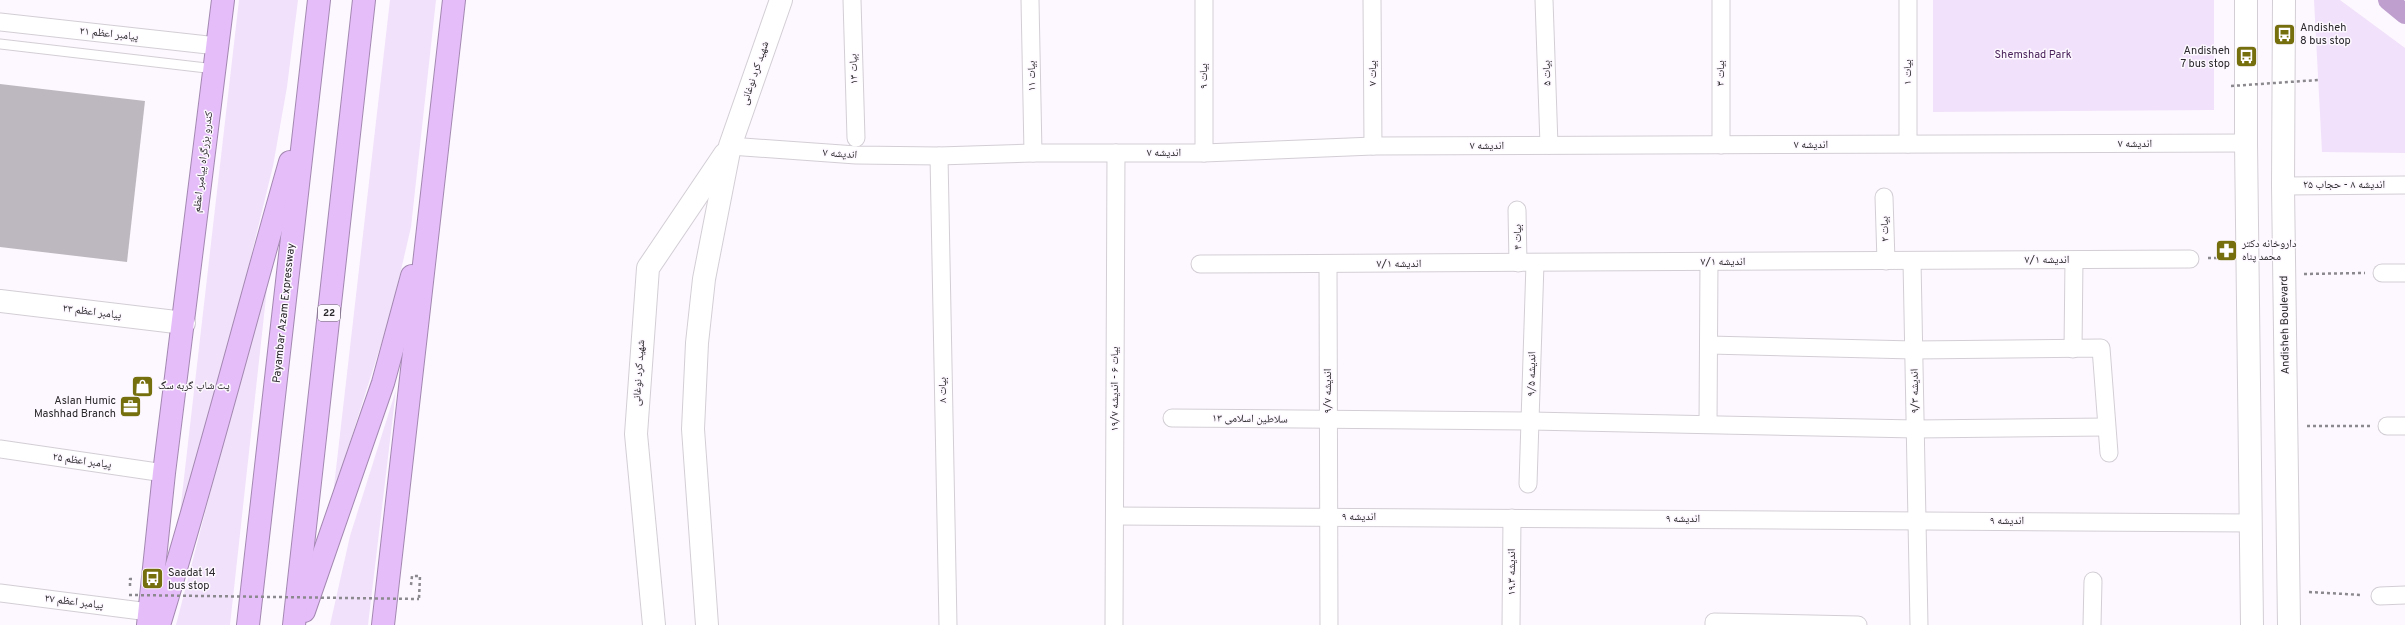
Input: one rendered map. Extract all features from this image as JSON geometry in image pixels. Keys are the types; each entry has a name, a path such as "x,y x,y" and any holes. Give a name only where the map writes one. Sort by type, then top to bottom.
{"highway":[{"name":"کندرو بزرگراه پیامبر اعظم","path":"152,621 164,473 184,323 223,0"},
{"name":"Payambar Azam Expressway","path":"248,625 319,0"},
{"name":"22","path":"294,625 364,0"},
{"path":"383,625 454,0"},
{"path":"152,621 194,511 245,318 307,104"},
{"path":"300,625 383,383 431,208"}],"street":[{"name":"شهید کرد نوغانی","path":"707,625 693,429 696,351 704,279 730,146 781,0"},
{"name":"بیات ۱۳","path":"852,0 856,138"},
{"name":"بیات ۱۱","path":"1030,0 1033,153"},
{"name":"بیات ۹","path":"1204,0 1204,153"},
{"name":"بیات ۷","path":"1372,0 1373,146"},
{"name":"بیات ۵","path":"1544,0 1549,146"},
{"name":"بیات ۳","path":"1721,0 1722,145"},
{"name":"بیات ۱","path":"1908,0 1908,144"},
{"path":"2246,0 2247,258 2252,625"},
{"name":"Andisheh Boulevard","path":"2284,0 2283,186 2289,625"},
{"name":"پیامبر اعظم ۲۱","path":"0,22 217,46"},
{"name":"اندیشه ۷","path":"730,146 856,155 939,156 1033,153 1204,153 1373,146 2246,144"},
{"name":"شهید کرد نوغانی","path":"654,625 636,434 648,268 730,146"},
{"name":"بیات ۶ - اندیشه ۱۹/۷","path":"1114,625 1116,153"},
{"name":"بیات ۸","path":"939,156 948,625"},
{"name":"اندیشه ۸ - حجاب ۲۵","path":"2283,186 2405,185"},
{"name":"بیات ۲","path":"1884,197 1886,261"},
{"name":"بیات ۴","path":"1518,210 1527,263"},
{"name":"اندیشه ۷/۱","path":"1200,264 2190,259"},
{"path":"2073,349 2074,260"},
{"name":"اندیشه ۹/۳","path":"1912,261 1918,521 1918,625"},
{"path":"1708,424 1709,262"},
{"name":"اندیشه ۹/۵","path":"1527,263 1531,421 1528,484"},
{"name":"اندیشه ۹/۷","path":"1328,264 1329,625"},
{"path":"2382,273 2405,273"},
{"name":"پیامبر اعظم ۲۳","path":"0,301 184,323"},
{"path":"1709,345 1914,350 2101,348 2108,453"},
{"name":"سلاطین اسلامی ۱۳","path":"1172,418 1531,421 1916,428 2106,427"},
{"path":"2387,426 2405,426"},
{"name":"پیامبر اعظم ۲۵","path":"0,449 164,473"},
{"name":"اندیشه ۹","path":"1115,516 2251,523"},
{"name":"اندیشه ۱۹.۳","path":"1511,625 1512,518"},
{"path":"2092,625 2093,581"},
{"name":"پیامبر اعظم ۲۷","path":"0,593 152,621"},
{"path":"2380,596 2405,595"},
{"path":"1714,625 1714,622 1858,625"}],"lane":[{"path":"0,44 215,68"}],"path":[{"path":"2231,86 2318,80"},
{"path":"2190,259 2247,258"},
{"path":"2284,274 2382,273"},
{"path":"2287,426 2387,426"},
{"path":"129,595 419,599 420,576 412,576 412,585"},
{"path":"2289,592 2380,596"}],"green space":[{"path":"239,0 298,0 287,87 273,166 198,474 178,530"},
{"path":"390,0 436,0 411,227 391,313 333,495"},
{"name":"Shemshad Park","path":"1933,0 2214,0 2214,110 1933,112"},
{"path":"2314,0 2340,0 2405,48 2405,153 2322,152"},
{"path":"270,261 230,625 176,625"},
{"path":"396,390 368,625 330,625 350,536"}],"building":[{"path":"0,84 145,101 127,262 0,247"}],"waterway":[{"path":"2388,0 2405,14"}],"place":[{"name":"Andisheh 8 bus stop","path":"2284,34"},
{"name":"Andisheh 7 bus stop","path":"2246,57"},
{"name":"داروخانه دکتر محمد پناه","path":"2227,250"},
{"name":"پت شاپ گربه سگ","path":"142,386"},
{"name":"Aslan Humic Mashhad Branch","path":"131,407"},
{"name":"Saadat 14 bus stop","path":"152,579"}]}
